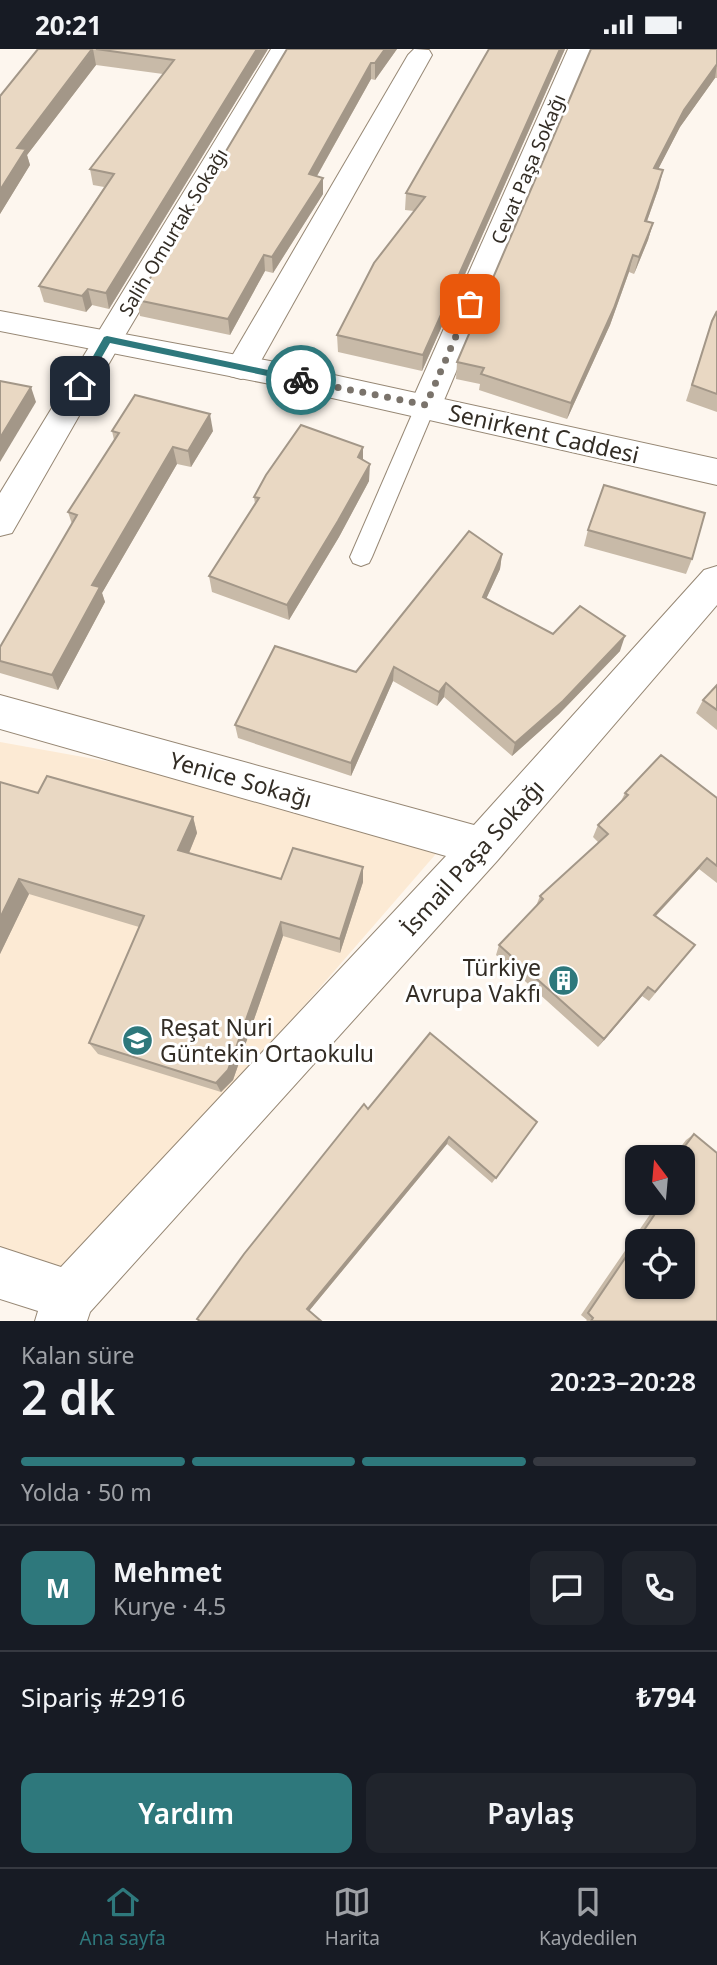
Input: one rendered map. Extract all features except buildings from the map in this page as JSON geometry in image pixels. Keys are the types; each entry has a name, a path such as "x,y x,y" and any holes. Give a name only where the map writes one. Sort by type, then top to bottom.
{"street":[{"name":"Salih Omurtak Sokağı","path":"0,523 107,339 284,49"},
{"name":"Cevat Paşa Sokağı","path":"426,405 580,49"},
{"path":"241,368 420,55"},
{"name":"Senirkent Caddesi","path":"0,321 107,339 426,405 717,472"},
{"name":"İsmail Paşa Sokağı","path":"65,1309 482,846 717,580"},
{"name":"Yenice Sokağı","path":"0,712 482,846"},
{"path":"0,1273 65,1309"}],"lane":[{"path":"361,557 426,405"}],"shaded area":[{"name":"Reşat Nuri Güntekin Ortaokulu","path":"0,742 461,825 67,1279 0,1255"}],"way so far":[{"path":"301,380 426,405 470,304"}],"place":[{"name":"Türkiye Avrupa Vakfı","path":"564,980"},
{"name":"Reşat Nuri Güntekin Ortaokulu","path":"137,1040"}],"route":[{"path":"80,386 107,339 301,380"}]}
